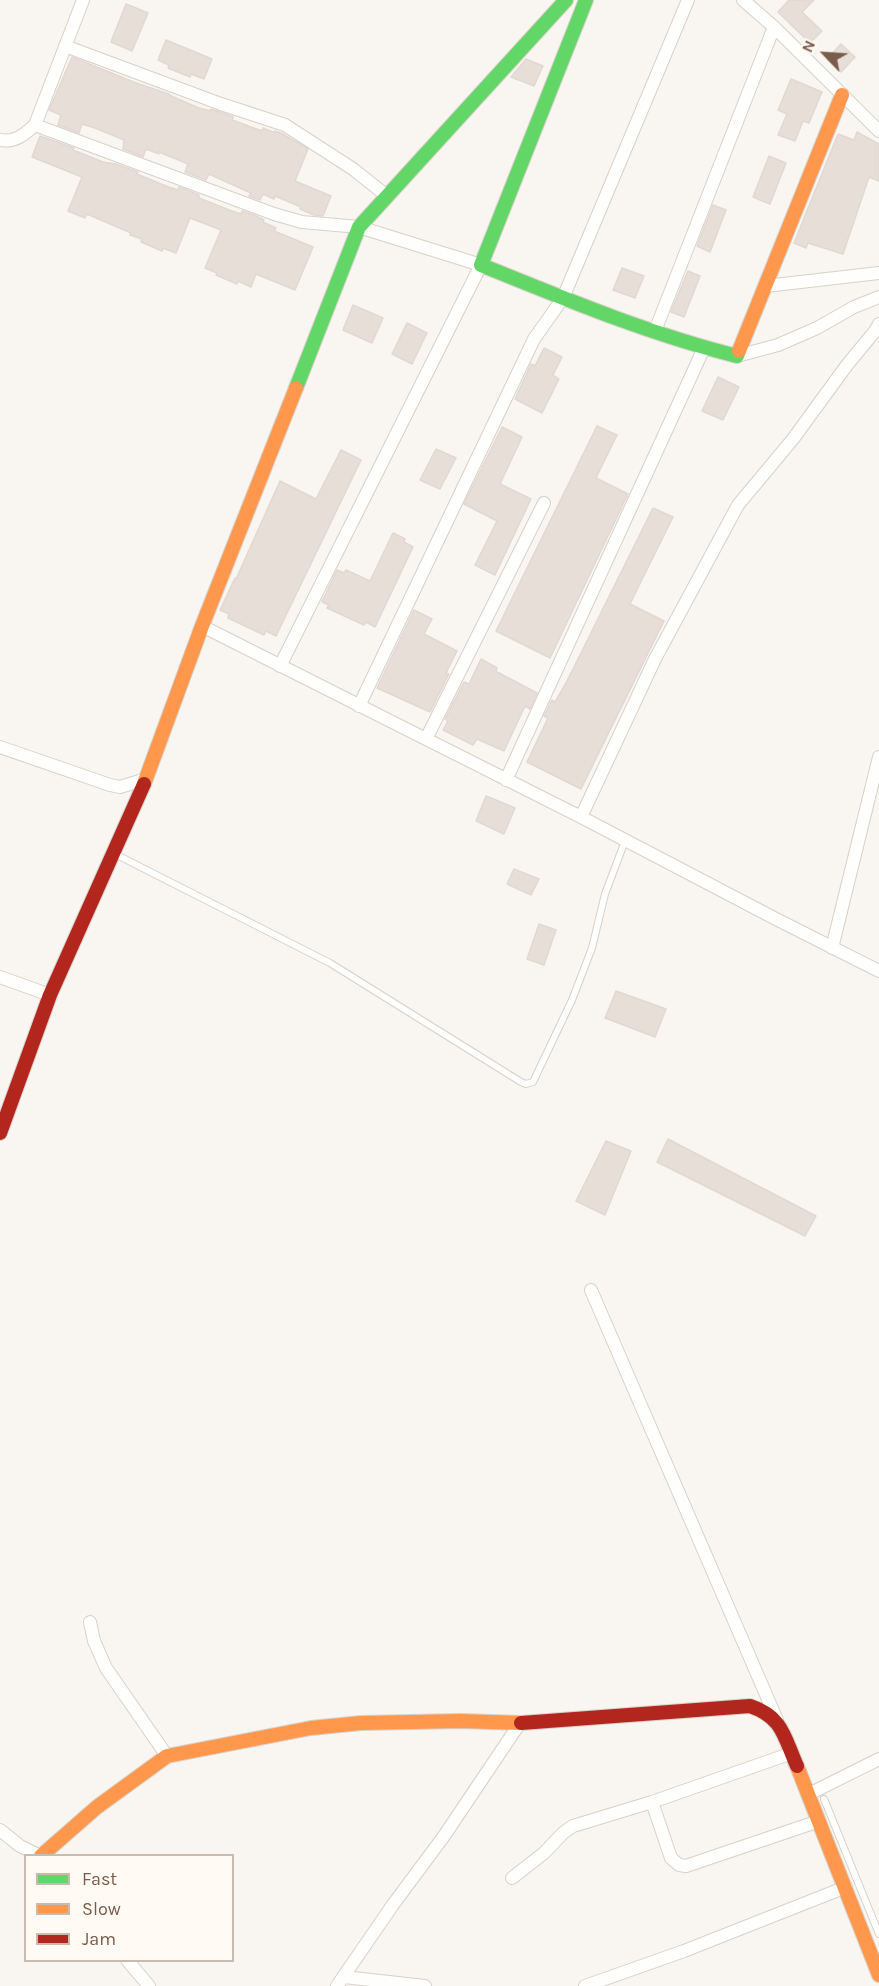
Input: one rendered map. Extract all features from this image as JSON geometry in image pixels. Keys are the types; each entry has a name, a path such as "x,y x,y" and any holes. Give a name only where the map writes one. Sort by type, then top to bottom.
{"street":[{"path":"0,140 6,141 21,137 35,125 83,0"},
{"path":"0,1133 50,995 146,779 202,626 359,227 566,0"},
{"path":"280,666 481,265 586,0"},
{"path":"359,706 534,339 563,298 688,0"},
{"path":"743,0 774,27 879,131"},
{"path":"655,331 774,27"},
{"path":"65,46 285,125 352,169 387,196"},
{"path":"737,356 842,95"},
{"path":"35,125 274,214 302,222 359,227 481,265 655,331 704,348 737,356 778,345 879,297"},
{"path":"766,286 879,273"},
{"path":"849,276 879,280"},
{"path":"581,817 655,659 738,505 794,439 846,365 879,324"},
{"path":"506,780 704,348"},
{"path":"426,740 544,503"},
{"path":"202,626 581,817 879,971"},
{"path":"0,747 110,786 120,787 146,779"},
{"path":"832,948 879,757"},
{"path":"0,977 50,995"},
{"path":"591,1290 809,1794 879,1975"},
{"path":"90,1622 94,1641 103,1662 166,1756"},
{"path":"42,1854 98,1807 166,1756 311,1728 361,1723 461,1721 520,1723 750,1706 765,1711 777,1721"},
{"path":"340,1981 444,1836 520,1723"},
{"path":"512,1878 573,1826 652,1802 792,1754"},
{"path":"809,1794 879,1759"},
{"path":"652,1802 671,1858 679,1865 686,1866 819,1821"},
{"path":"0,1830 20,1846 36,1854"},
{"path":"585,1986 684,1951 846,1887"},
{"path":"129,1962 149,1986"},
{"path":"340,1981 425,1986"}],"lane":[{"path":"113,853 330,963 526,1084 533,1082 572,1000 592,948 605,894 624,841"},
{"path":"824,1799 879,1934"}],"building":[{"path":"789,0 814,0 802,12 822,31 810,43 778,12"},
{"path":"126,4 148,13 132,51 111,42"},
{"path":"166,40 212,59 204,79 191,74 190,77 168,68 169,65 158,60"},
{"path":"841,44 855,57 841,72 827,59"},
{"path":"72,57 169,94 199,108 211,111 211,109 231,116 232,120 262,131 263,128 281,133 308,149 295,181 331,196 323,216 314,215 275,196 274,199 263,194 260,200 249,196 251,193 209,174 206,180 185,172 188,164 159,152 159,154 146,149 143,157 123,149 124,140 95,128 82,124 79,133 58,125 61,115 49,110"},
{"path":"526,59 543,66 534,86 511,77"},
{"path":"791,79 822,92 809,123 803,121 795,141 778,135 787,114 778,110"},
{"path":"857,132 879,144 879,181 869,177 843,254 808,243 806,248 794,243 838,134 854,140"},
{"path":"40,136 74,148 73,150 103,162 138,172 137,174 166,186 178,190 179,187 229,210 254,215 276,228 274,231 313,247 295,290 256,274 251,287 238,281 237,284 205,268 221,230 190,218 176,253 163,248 162,251 141,242 142,239 130,235 131,233 87,214 85,218 68,211 82,177 32,157"},
{"path":"769,156 786,163 770,204 753,197"},
{"path":"713,205 726,210 710,252 697,246"},
{"path":"622,268 644,276 635,298 613,290"},
{"path":"688,271 700,276 684,317 671,312"},
{"path":"353,305 383,318 372,343 343,330"},
{"path":"407,323 427,333 412,364 392,354"},
{"path":"544,348 562,357 553,375 559,379 542,413 515,399 531,364 535,366"},
{"path":"718,377 739,387 723,420 702,411"},
{"path":"597,426 617,435 596,478 628,494 550,658 496,631"},
{"path":"502,427 522,437 500,484 531,499 495,575 475,565 497,521 464,504"},
{"path":"436,449 456,458 440,489 420,480"},
{"path":"341,450 361,460 276,636 266,631 264,635 228,618 229,614 220,610 280,481 316,499"},
{"path":"653,508 673,517 630,604 664,621 581,789 527,762 548,718 544,716 552,700 555,702 566,683"},
{"path":"393,533 405,539 404,542 413,547 375,627 366,622 364,625 327,608 329,605 322,602 337,570 344,573 346,570 370,581"},
{"path":"414,610 432,619 424,634 457,651 446,673 449,674 430,712 377,688"},
{"path":"481,659 497,668 496,671 499,673 537,693 530,709 525,706 504,751 477,739 473,745 443,730 448,721 445,719 464,682 469,684"},
{"path":"486,796 515,808 504,834 476,821"},
{"path":"514,869 539,879 531,895 507,884"},
{"path":"539,924 556,930 544,965 527,959"},
{"path":"616,991 666,1009 655,1037 605,1018"},
{"path":"668,1139 816,1216 805,1236 657,1162"},
{"path":"606,1141 631,1151 605,1215 576,1201"}],"traffic: fast":[{"path":"296,388 359,227 566,0"},
{"path":"586,0 481,265 608,315 672,337 737,356 739,351"}],"traffic: slow":[{"path":"739,351 842,95"},
{"path":"144,784 202,626 296,388"},
{"path":"43,1854 97,1807 167,1756 311,1728 361,1723 461,1721 521,1723"},
{"path":"797,1766 879,1975"}],"traffic: jam":[{"path":"0,1133 50,995 144,784"},
{"path":"521,1723 750,1706 776,1722 797,1766"}]}
